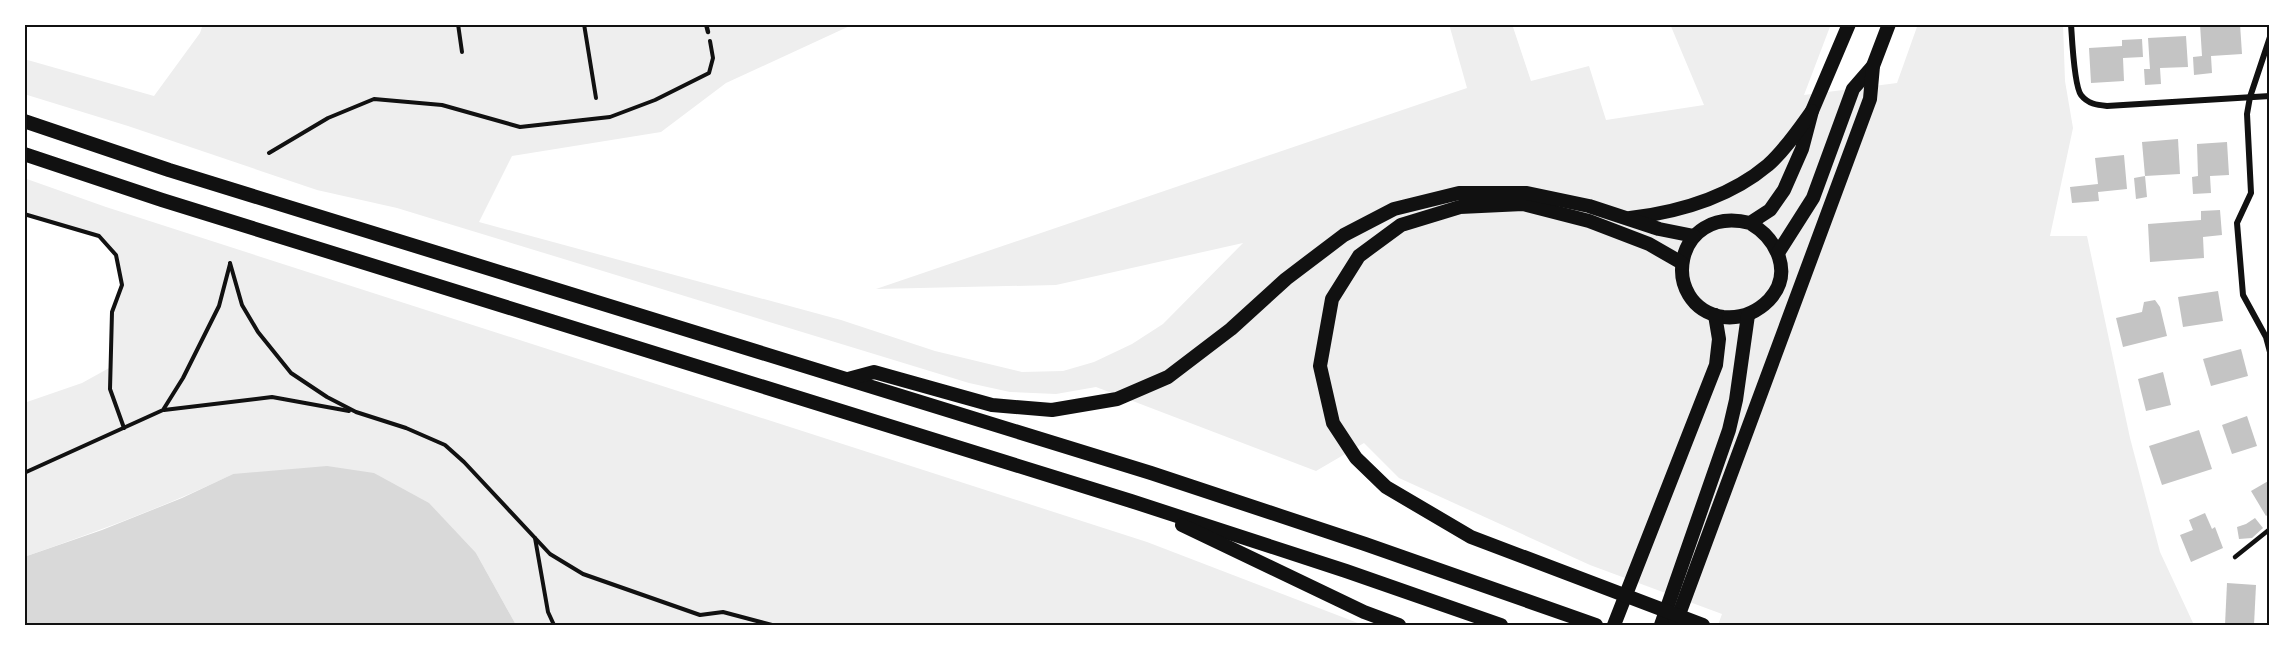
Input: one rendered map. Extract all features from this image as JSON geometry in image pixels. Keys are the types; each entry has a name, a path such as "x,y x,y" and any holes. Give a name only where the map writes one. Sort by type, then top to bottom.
{"main road":[{"path":"1750,223 1770,210 1784,190 1802,149 1812,111 1849,24"},
{"path":"1675,625 1870,99 1873,66 1889,24"},
{"path":"1778,253 1813,198 1853,89 1873,66"},
{"path":"1623,219 1657,215 1694,205 1738,185 1768,165 1812,111"},
{"path":"24,121 180,173 1151,473 1365,544 1596,625"},
{"path":"24,154 162,200 1131,501 1346,570 1501,625"},
{"path":"848,379 874,372 992,405 1052,410 1117,399 1168,376 1231,329 1286,279 1344,235 1394,209 1459,193 1527,193 1589,206 1659,230 1694,236"},
{"path":"1682,263 1649,244 1589,220 1523,204 1460,207 1401,225 1359,256 1332,299 1320,366 1333,423 1356,458 1386,487 1471,537 1703,625"},
{"path":"1735,219 1750,223 1772,240 1778,253 1780,268 1778,283 1772,297 1761,308 1748,315 1731,318 1716,315 1693,301 1686,289 1682,276 1682,263 1686,248 1694,236 1706,226 1720,220 1735,219"},
{"path":"1614,625 1716,365 1719,339 1716,315"},
{"path":"1661,625 1729,430 1736,400 1748,315"},
{"path":"1131,501 1364,612 1399,625"}],"street":[{"path":"2072,24 2077,82 2080,94 2091,104 2107,106 2270,96"},
{"path":"2270,37 2250,97 2247,114 2251,193 2237,223 2243,295 2266,337 2270,352"}],"lane":[{"path":"706,24 708,32"},
{"path":"2235,557 2270,529"}],"path":[{"path":"458,24 462,51"},
{"path":"584,24 596,98"},
{"path":"269,153 328,118 374,99 442,105 520,127 610,117 655,100 709,73 713,58 708,32"},
{"path":"24,214 99,236 116,255 122,285 112,312 110,389 124,428"},
{"path":"163,410 183,378 219,306 230,263 242,305 258,332 291,372 327,398 356,412"},
{"path":"24,473 163,410 272,397 356,412 406,428 445,445 464,462 550,554 583,574 700,615 723,612 772,625"},
{"path":"535,537 549,612 554,625"}],"shaded area":[{"path":"203,24 854,24 726,83 661,132 512,156 479,222 841,320 935,351 1022,372 1063,371 1094,362 1132,344 1163,324 1243,243 1056,285 876,289 1467,88 1449,24 1512,24 1531,81 1589,66 1606,120 1704,105 1670,24 1831,24 1804,95 1897,83 1918,24 2063,24 2065,81 2073,128 2050,236 2087,236 2130,438 2160,552 2194,625 1718,625 1722,614 1590,565 1399,478 1364,443 1316,471 1096,387 1056,394 1010,392 969,383 397,208 317,190 128,126 24,94 24,59 154,96 200,33"},
{"path":"24,178 106,207 1147,542 1363,625 516,625 476,553 233,474 156,508 24,557 24,403 82,383 111,367 112,312 122,285 116,255 99,236 24,214"},
{"path":"327,466 374,473 429,503 476,553 516,625 24,625 24,557 102,530 182,498 233,474"}],"building":[{"path":"2200,24 2240,24 2242,54 2211,56 2212,73 2194,75 2193,57 2202,56"},
{"path":"2186,36 2188,67 2160,68 2161,84 2145,85 2144,69 2150,69 2148,38"},
{"path":"2142,39 2143,57 2123,58 2124,81 2091,83 2089,48 2122,46 2122,40"},
{"path":"2178,139 2180,174 2145,176 2142,142"},
{"path":"2227,142 2229,175 2210,176 2211,193 2193,194 2192,177 2198,176 2197,144"},
{"path":"2124,155 2127,189 2098,192 2099,201 2072,203 2070,187 2098,184 2095,158"},
{"path":"2145,176 2147,197 2136,199 2134,178"},
{"path":"2220,210 2222,235 2203,237 2204,258 2150,262 2148,224 2201,220 2201,211"},
{"path":"2218,291 2223,321 2183,327 2178,297"},
{"path":"2155,300 2160,307 2167,336 2123,347 2116,318 2142,312 2144,302"},
{"path":"2241,349 2248,376 2211,386 2203,359"},
{"path":"2163,372 2171,405 2146,411 2138,379"},
{"path":"2247,416 2257,446 2232,454 2222,425"},
{"path":"2199,430 2212,469 2162,485 2149,446"},
{"path":"2270,480 2270,513 2266,516 2251,491"},
{"path":"2205,513 2212,529 2215,527 2223,548 2191,562 2180,535 2193,530 2189,520"},
{"path":"2255,518 2263,528 2252,538 2239,539 2237,527"},
{"path":"2227,583 2256,585 2254,625 2225,625"}]}
